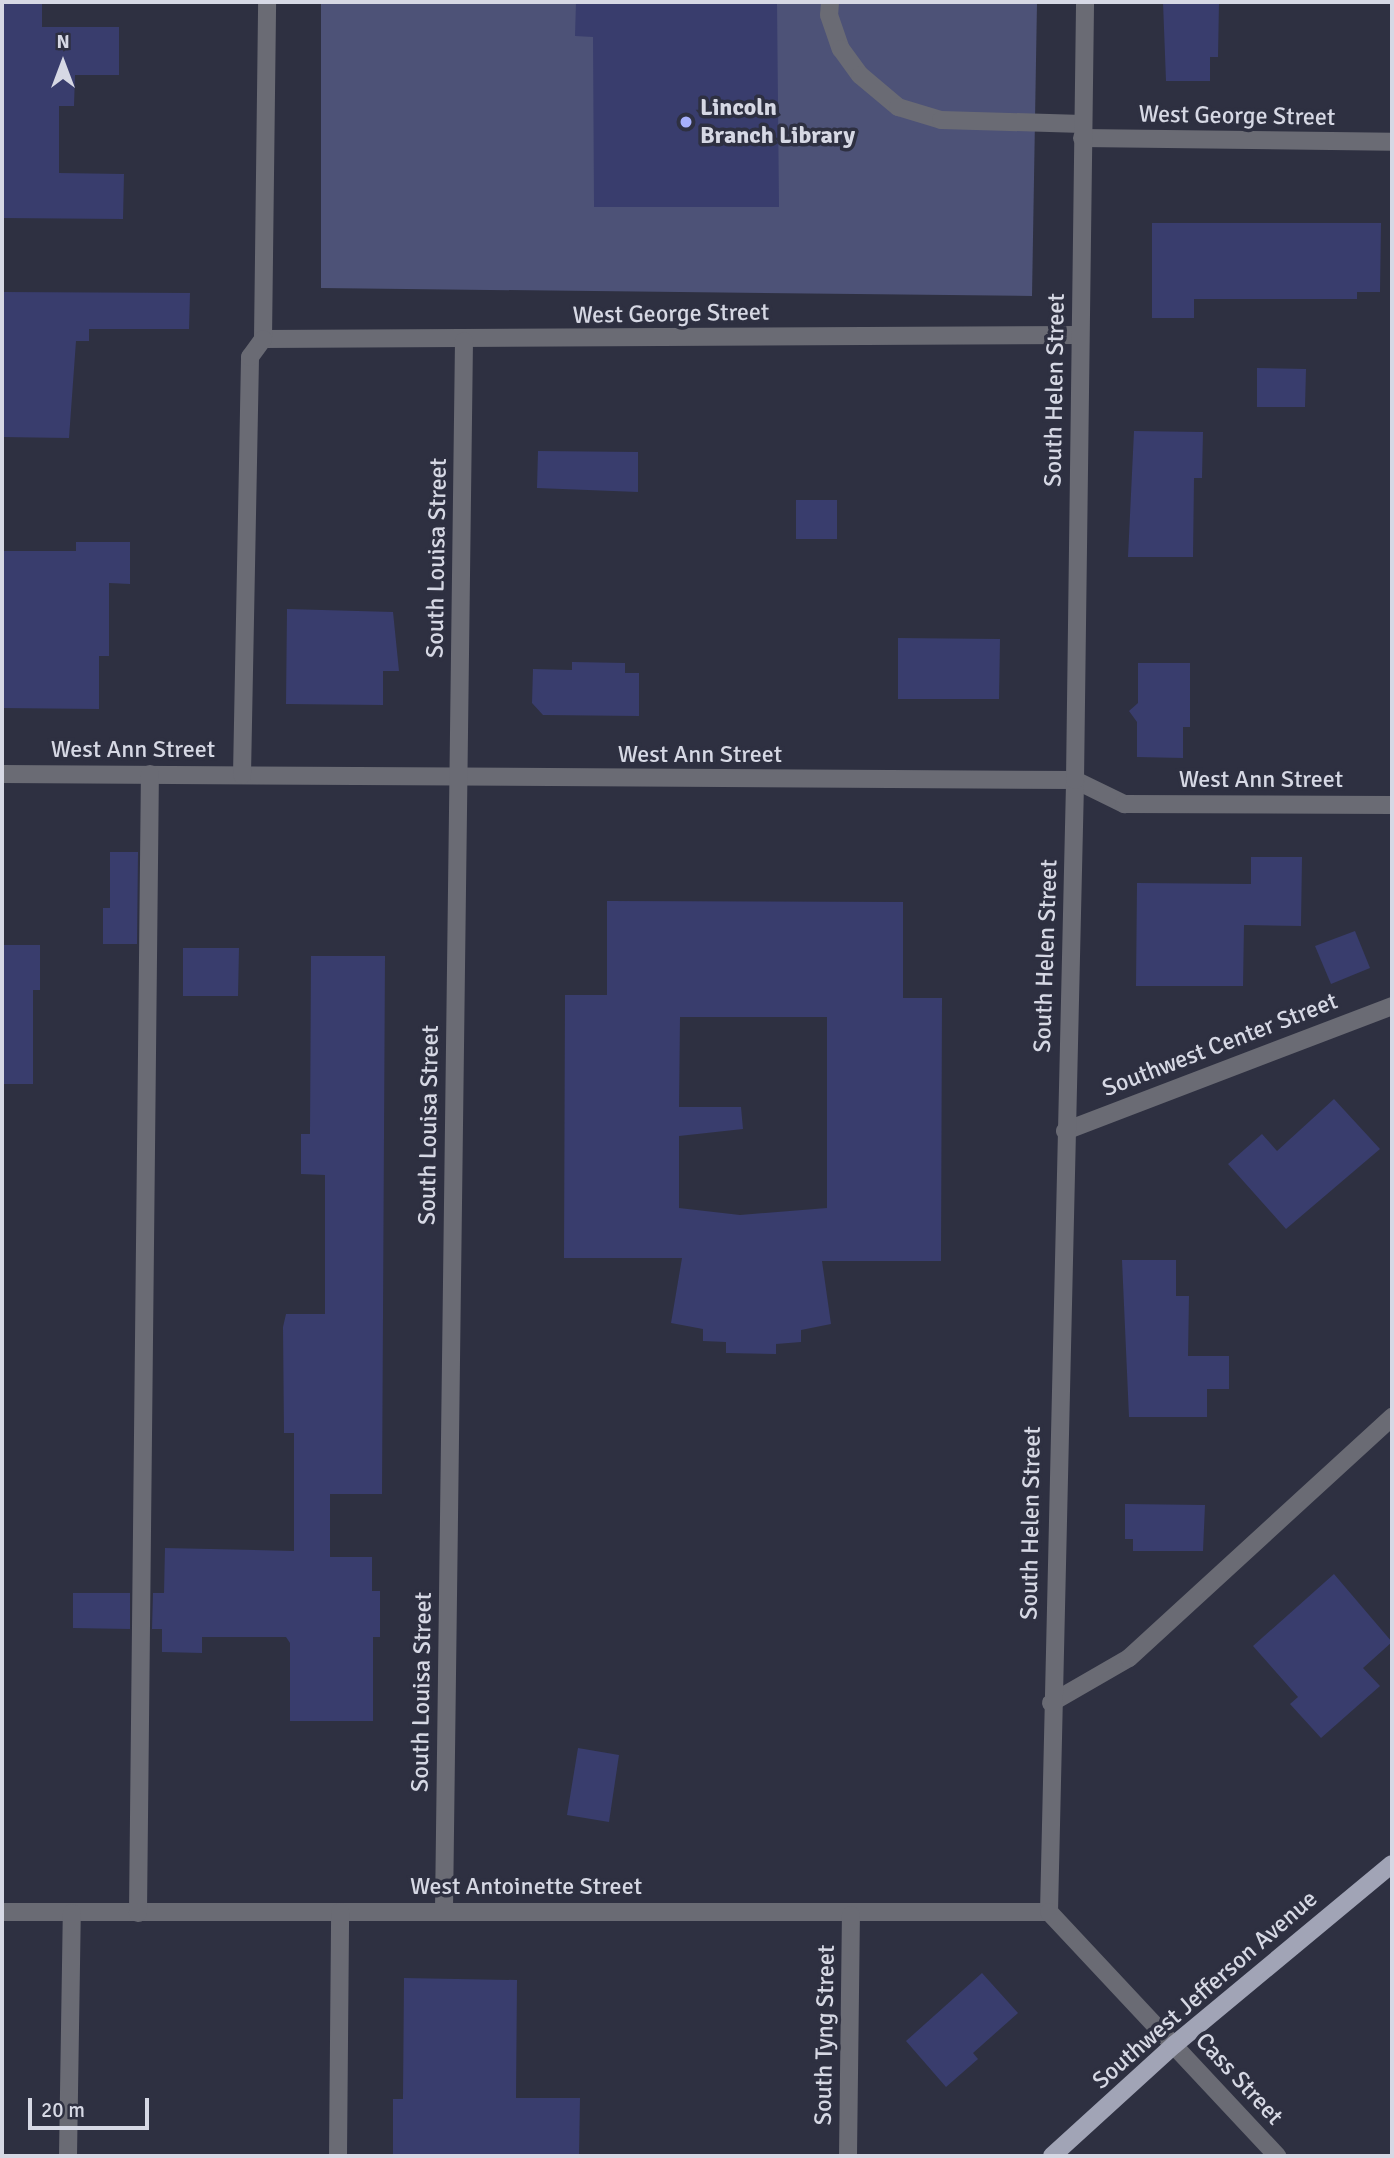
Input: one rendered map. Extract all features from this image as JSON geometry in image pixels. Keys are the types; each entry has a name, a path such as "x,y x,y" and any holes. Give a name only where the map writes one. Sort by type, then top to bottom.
{"main road":[{"name":"Southwest Jefferson Avenue","path":"1052,2156 1174,2045 1392,1864"}],"street":[{"path":"242,775 250,357 263,339 267,2"},
{"name":"West George Street","path":"830,2 829,15 841,50 860,75 898,107 942,120 1082,131 1392,142"},
{"name":"South Helen Street","path":"1049,1912 1051,1703 1076,780 1082,131 1086,2"},
{"name":"West George Street","path":"263,339 464,341 1080,335"},
{"name":"South Louisa Street","path":"444,1910 464,341"},
{"name":"West Ann Street","path":"2,774 242,775 457,780 1076,780 1124,804 1392,805"},
{"path":"138,1913 150,774"},
{"name":"Southwest Center Street","path":"1065,1131 1392,1006"},
{"path":"1051,1703 1129,1658 1392,1417"},
{"name":"West Antoinette Street","path":"2,1913 444,1910 851,1915 1049,1912"},
{"path":"338,2156 340,1912"},
{"name":"Cass Street","path":"1049,1912 1277,2156"},
{"path":"68,2156 72,1913"},
{"name":"South Tyng Street","path":"848,2156 851,1915"}],"shaded area":[{"path":"321,2 1037,2 1032,296 321,288"}],"building":[{"path":"2,2 42,2 42,27 119,27 119,75 75,75 74,106 59,106 59,173 124,174 123,219 2,218"},
{"name":"Lincoln Branch Library","path":"576,2 777,2 779,207 594,207 593,37 575,36"},
{"path":"1163,2 1219,2 1218,57 1210,57 1210,81 1166,81"},
{"path":"1152,223 1381,223 1380,292 1357,292 1357,299 1194,299 1194,318 1152,318"},
{"path":"2,292 190,293 189,329 89,329 89,341 76,341 69,438 2,437"},
{"path":"1257,368 1306,369 1305,407 1257,407"},
{"path":"1134,431 1203,432 1202,478 1194,478 1193,557 1128,557"},
{"path":"538,451 638,452 638,492 537,488"},
{"path":"796,500 837,500 837,539 796,539"},
{"path":"76,542 130,542 130,584 109,583 109,656 99,656 99,709 2,708 4,551 76,551"},
{"path":"287,609 393,612 399,671 383,671 383,705 286,704"},
{"path":"898,638 1000,639 999,699 898,699"},
{"path":"572,662 625,663 625,673 639,673 639,716 543,715 532,703 533,669 572,670"},
{"path":"1138,663 1190,663 1190,727 1183,727 1183,758 1137,757 1137,722 1129,711 1138,703"},
{"path":"110,852 138,852 137,944 103,944 103,908 110,908"},
{"path":"1251,857 1302,857 1301,926 1244,925 1243,986 1136,986 1137,883 1251,884"},
{"path":"607,901 903,902 903,998 942,998 941,1261 822,1261 831,1324 801,1330 801,1342 776,1344 776,1354 726,1353 726,1342 703,1341 703,1329 671,1323 682,1258 564,1258 565,995 607,995","holes":["680,1017 827,1017 827,1208 740,1215 679,1208 679,1136 743,1129 741,1107 679,1107"]},
{"path":"1355,931 1370,968 1331,984 1315,946"},
{"path":"2,945 40,945 40,990 33,990 33,1084 2,1084"},
{"path":"183,948 239,948 238,996 183,996"},
{"path":"311,956 385,956 382,1494 330,1494 330,1557 372,1557 372,1591 380,1591 380,1637 373,1637 373,1721 290,1721 290,1643 286,1637 202,1637 202,1653 162,1652 162,1629 152,1629 153,1593 164,1593 165,1548 294,1551 294,1433 284,1433 283,1327 286,1314 325,1314 325,1175 301,1174 301,1134 310,1134"},
{"path":"1334,1099 1380,1149 1286,1229 1228,1164 1262,1134 1277,1151"},
{"path":"1122,1260 1176,1260 1176,1296 1189,1296 1188,1356 1229,1356 1229,1389 1207,1389 1207,1417 1129,1417"},
{"path":"1125,1504 1205,1505 1203,1551 1133,1551 1133,1539 1125,1539"},
{"path":"1334,1574 1392,1642 1363,1668 1380,1686 1321,1738 1290,1704 1298,1697 1253,1646"},
{"path":"73,1593 130,1593 130,1629 73,1628"},
{"path":"578,1748 619,1755 609,1822 567,1815"},
{"path":"982,1973 1018,2013 973,2053 978,2059 946,2087 906,2041"},
{"path":"404,1978 517,1980 516,2098 580,2098 579,2156 393,2156 393,2099 403,2099"}],"place":[{"name":"Lincoln Branch Library","path":"686,122"}]}
